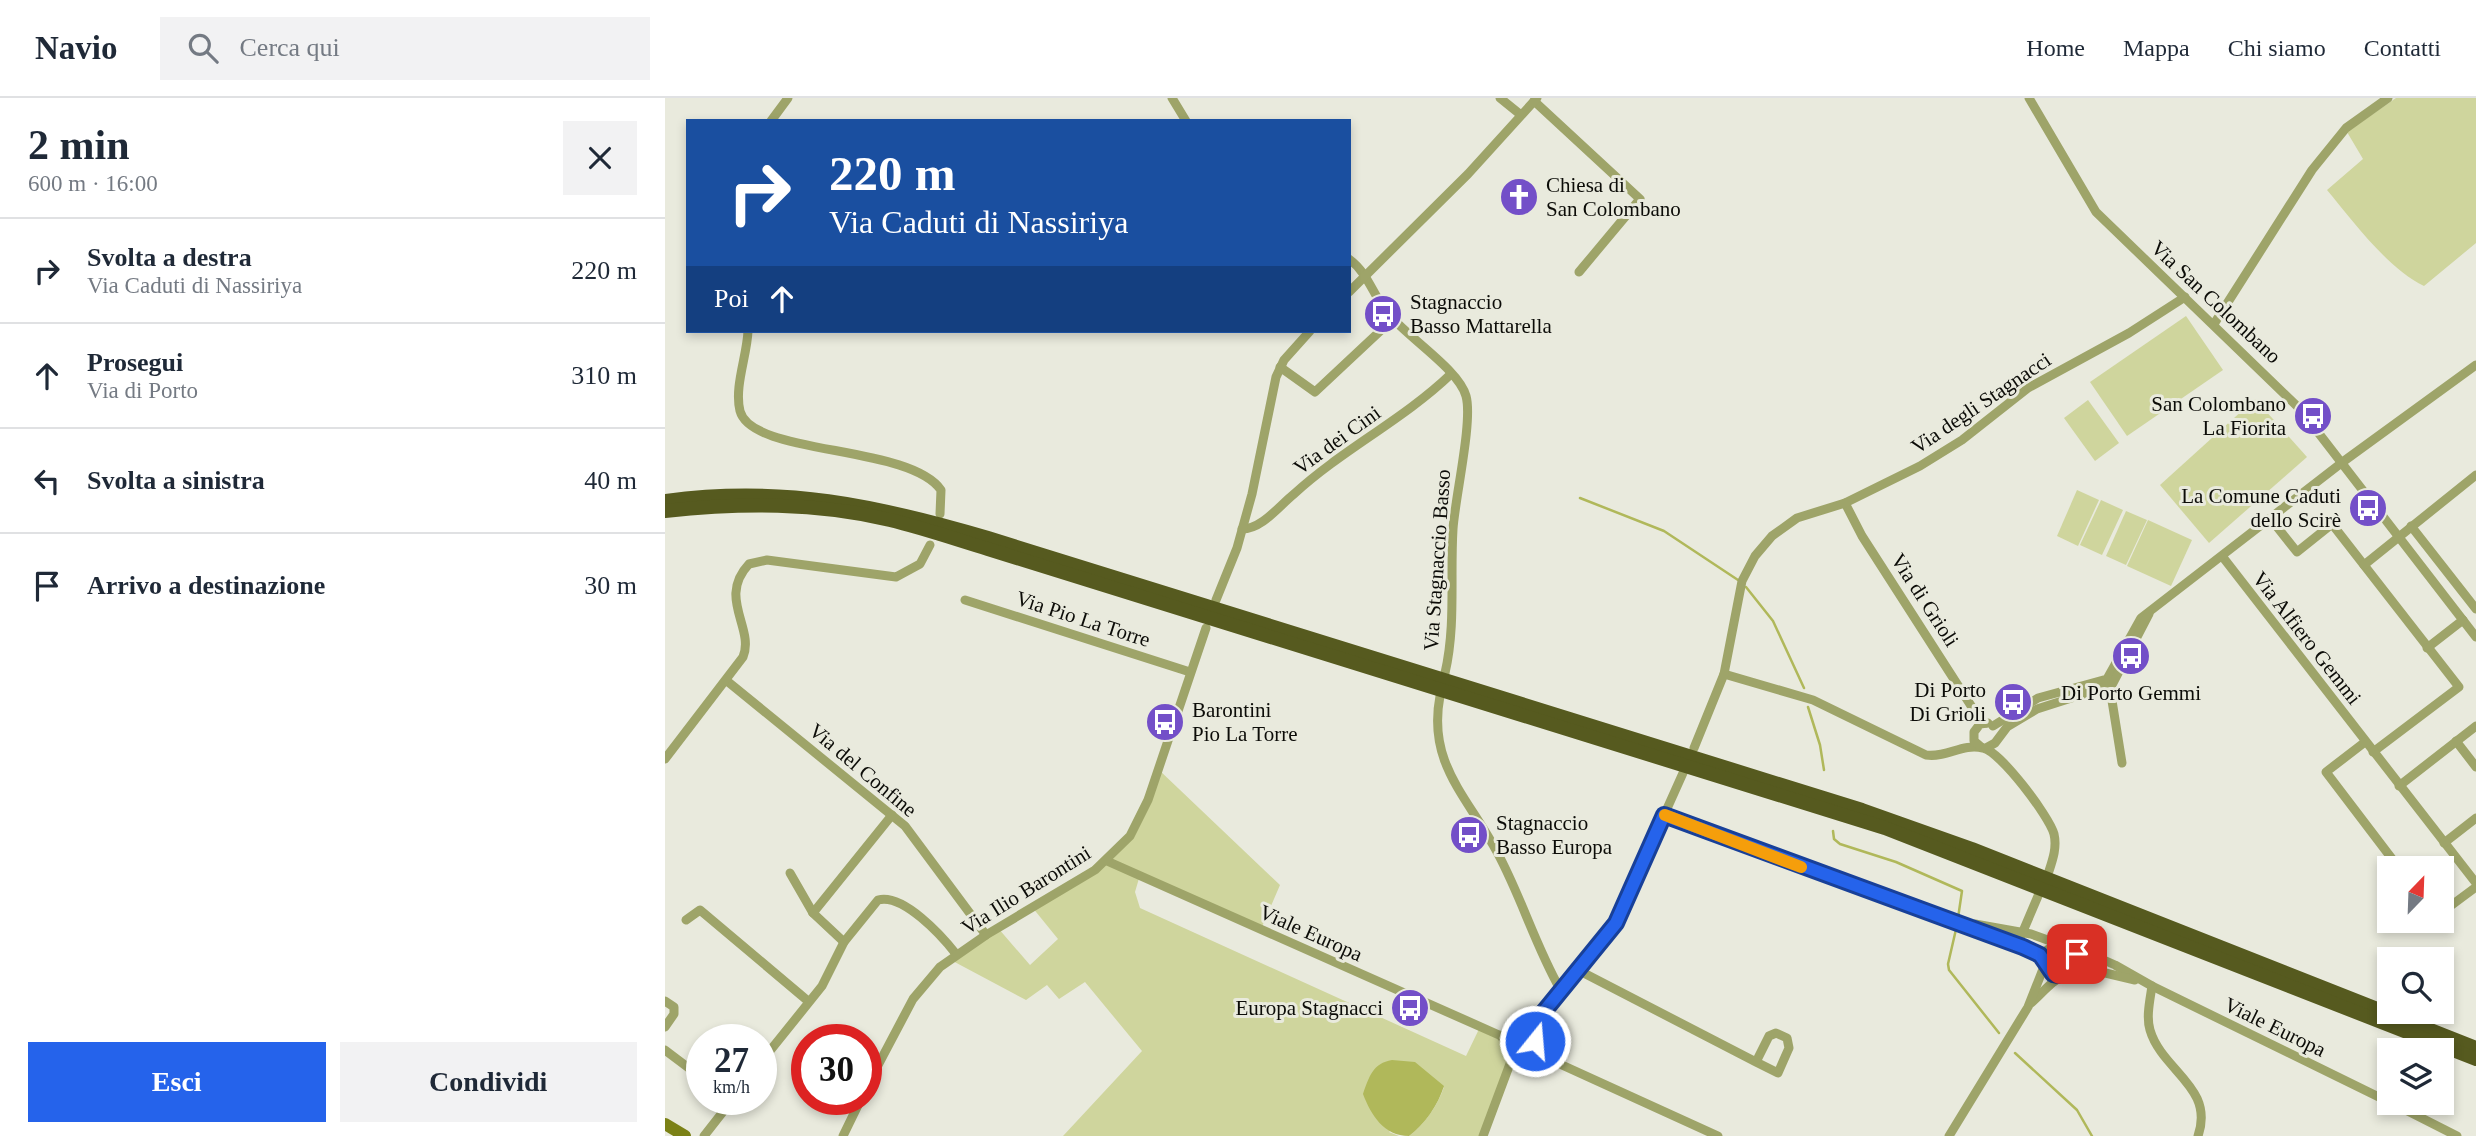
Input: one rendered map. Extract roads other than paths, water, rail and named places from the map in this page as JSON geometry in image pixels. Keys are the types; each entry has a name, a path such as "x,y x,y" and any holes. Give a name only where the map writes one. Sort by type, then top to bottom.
{"highway":[{"path":"665,500 739,494 804,497 889,510 975,534 1862,810 1972,849 2476,1048"},
{"path":"665,511 749,505 842,512 888,520 1001,553 1885,828 2476,1059"}],"main road":[{"path":"665,1124 685,1136"}],"street":[{"path":"772,119 788,98"},
{"path":"1172,98 1185,119"},
{"path":"1500,98 1521,115"},
{"name":"Via San Colombano","path":"2029,98 2089,204 2276,382 2343,461 2351,476 2476,637"},
{"path":"2214,324 2312,170 2346,128 2388,98"},
{"path":"1351,290 1535,100 1640,199 1579,272"},
{"path":"1351,260 1367,276"},
{"name":"Via Stagnaccio Basso","path":"1367,276 1380,303 1460,384 1467,402 1453,532 1454,625 1445,673"},
{"name":"Via degli Stagnacci","path":"1694,748 1724,674 1738,593 1759,550 1772,536 1797,518 1845,503 1946,451 2028,388 2129,333 2185,297"},
{"path":"1280,367 1315,392 1393,319"},
{"path":"748,333 741,415 753,427 776,438 919,471 928,476 940,491 940,514"},
{"path":"1216,600 1242,529 1280,367 1308,333"},
{"path":"2122,763 2109,677 2134,626 2343,461 2476,365"},
{"name":"Via dei Cini","path":"1242,529 1256,526 1318,472 1422,402 1451,374"},
{"path":"2364,565 2476,475"},
{"name":"Via di Grioli","path":"1845,503 1862,536 1977,715 1990,724"},
{"path":"2270,518 2297,552 2332,524 2459,687 2373,752"},
{"path":"2411,526 2476,609"},
{"path":"665,760 741,662 747,645 737,615 740,577 749,564 767,560 896,578 920,564 930,545"},
{"name":"Via Alfiero Gemmi","path":"2222,556 2399,786 2475,879 2454,900"},
{"name":"Via Pio La Torre","path":"965,600 1191,672"},
{"path":"1724,674 1813,700 1926,755 1946,755 1961,748 1984,747 1997,739 2011,724 2037,709 2109,687 2118,677 2149,614"},
{"path":"2427,648 2463,620"},
{"name":"Via Ilio Barontini","path":"882,1058 913,999 926,982 956,954 1107,861 1130,836 1145,808 1206,628"},
{"path":"1961,748 1974,731 2038,698 2097,684 2109,677"},
{"name":"Via del Confine","path":"727,681 913,835 986,935"},
{"path":"1440,695 1436,724 1446,767 1498,853 1560,989"},
{"path":"1977,715 1974,741 1997,754 2053,831 2055,851 2049,871"},
{"path":"1990,724 1997,739 1997,754"},
{"path":"2399,786 2476,726"},
{"path":"2456,741 2476,767"},
{"path":"2365,742 2326,772 2390,856"},
{"path":"1483,1136 1510,1069 1514,1052 1560,989 1618,918 1683,773"},
{"path":"1664,815 1780,860 1950,919 2010,936 2044,961 2049,972 2067,974"},
{"path":"813,913 893,816"},
{"path":"2444,843 2476,818"},
{"name":"Viale Europa","path":"1107,861 1501,1036 1522,1039"},
{"path":"790,873 813,913 844,942"},
{"path":"2023,947 2023,933 2039,896"},
{"path":"777,1041 822,986 844,942 873,903 888,898 898,901 920,918 956,954"},
{"path":"686,920 700,910 808,1001"},
{"path":"2031,913 2035,935"},
{"path":"2010,936 2023,933 2035,935 2045,942 2070,946 2077,958 2067,974 2028,1007"},
{"path":"1949,1136 2028,1007 2047,950 2058,943"},
{"name":"Viale Europa","path":"2070,946 2115,965 2377,1096"},
{"path":"1576,970 1756,1062 1778,1073 1789,1048 1787,1038 1776,1033 1769,1036 1756,1062"},
{"name":"Viale Europa","path":"2067,974 2109,973 2149,984"},
{"path":"2149,984 2151,1033 2200,1104 2203,1119 2198,1136"},
{"path":"665,1001 674,1007 674,1014 665,1027"},
{"path":"1510,1069 1536,1055 1535,1025"},
{"name":"Viale Europa","path":"1501,1036 1514,1052"},
{"path":"1522,1039 1536,1045 1551,1060 1719,1136"},
{"path":"665,1050 686,1065"},
{"path":"1514,1052 1528,1061 1551,1060"},
{"path":"704,1136 720,1115"},
{"path":"843,1135 853,1115"},
{"name":"Viale Europa","path":"2415,1115 2456,1136"}],"waterway":[{"path":"1580,498 1664,531 1738,580"},
{"path":"1746,587 1773,621 1804,688"},
{"path":"1808,707 1820,745 1824,770"},
{"path":"1833,831 1834,839 1840,844 1896,862 1962,891 1958,918"},
{"path":"1957,925 1949,970 1999,1033"},
{"path":"2015,1053 2077,1110 2092,1136"}],"place":[{"name":"Chiesa di San Colombano","path":"1519,197"},
{"name":"Stagnaccio Basso Mattarella","path":"1383,314"},
{"name":"San Colombano La Fiorita","path":"2313,416"},
{"name":"La Comune Caduti dello Scirè","path":"2368,508"},
{"name":"Di Porto Gemmi","path":"2131,656"},
{"name":"Di Porto Di Grioli","path":"2013,702"},
{"name":"Barontini Pio La Torre","path":"1165,722"},
{"name":"Stagnaccio Basso Europa","path":"1469,835"},
{"name":"Europa Stagnacci","path":"1410,1008"}]}
